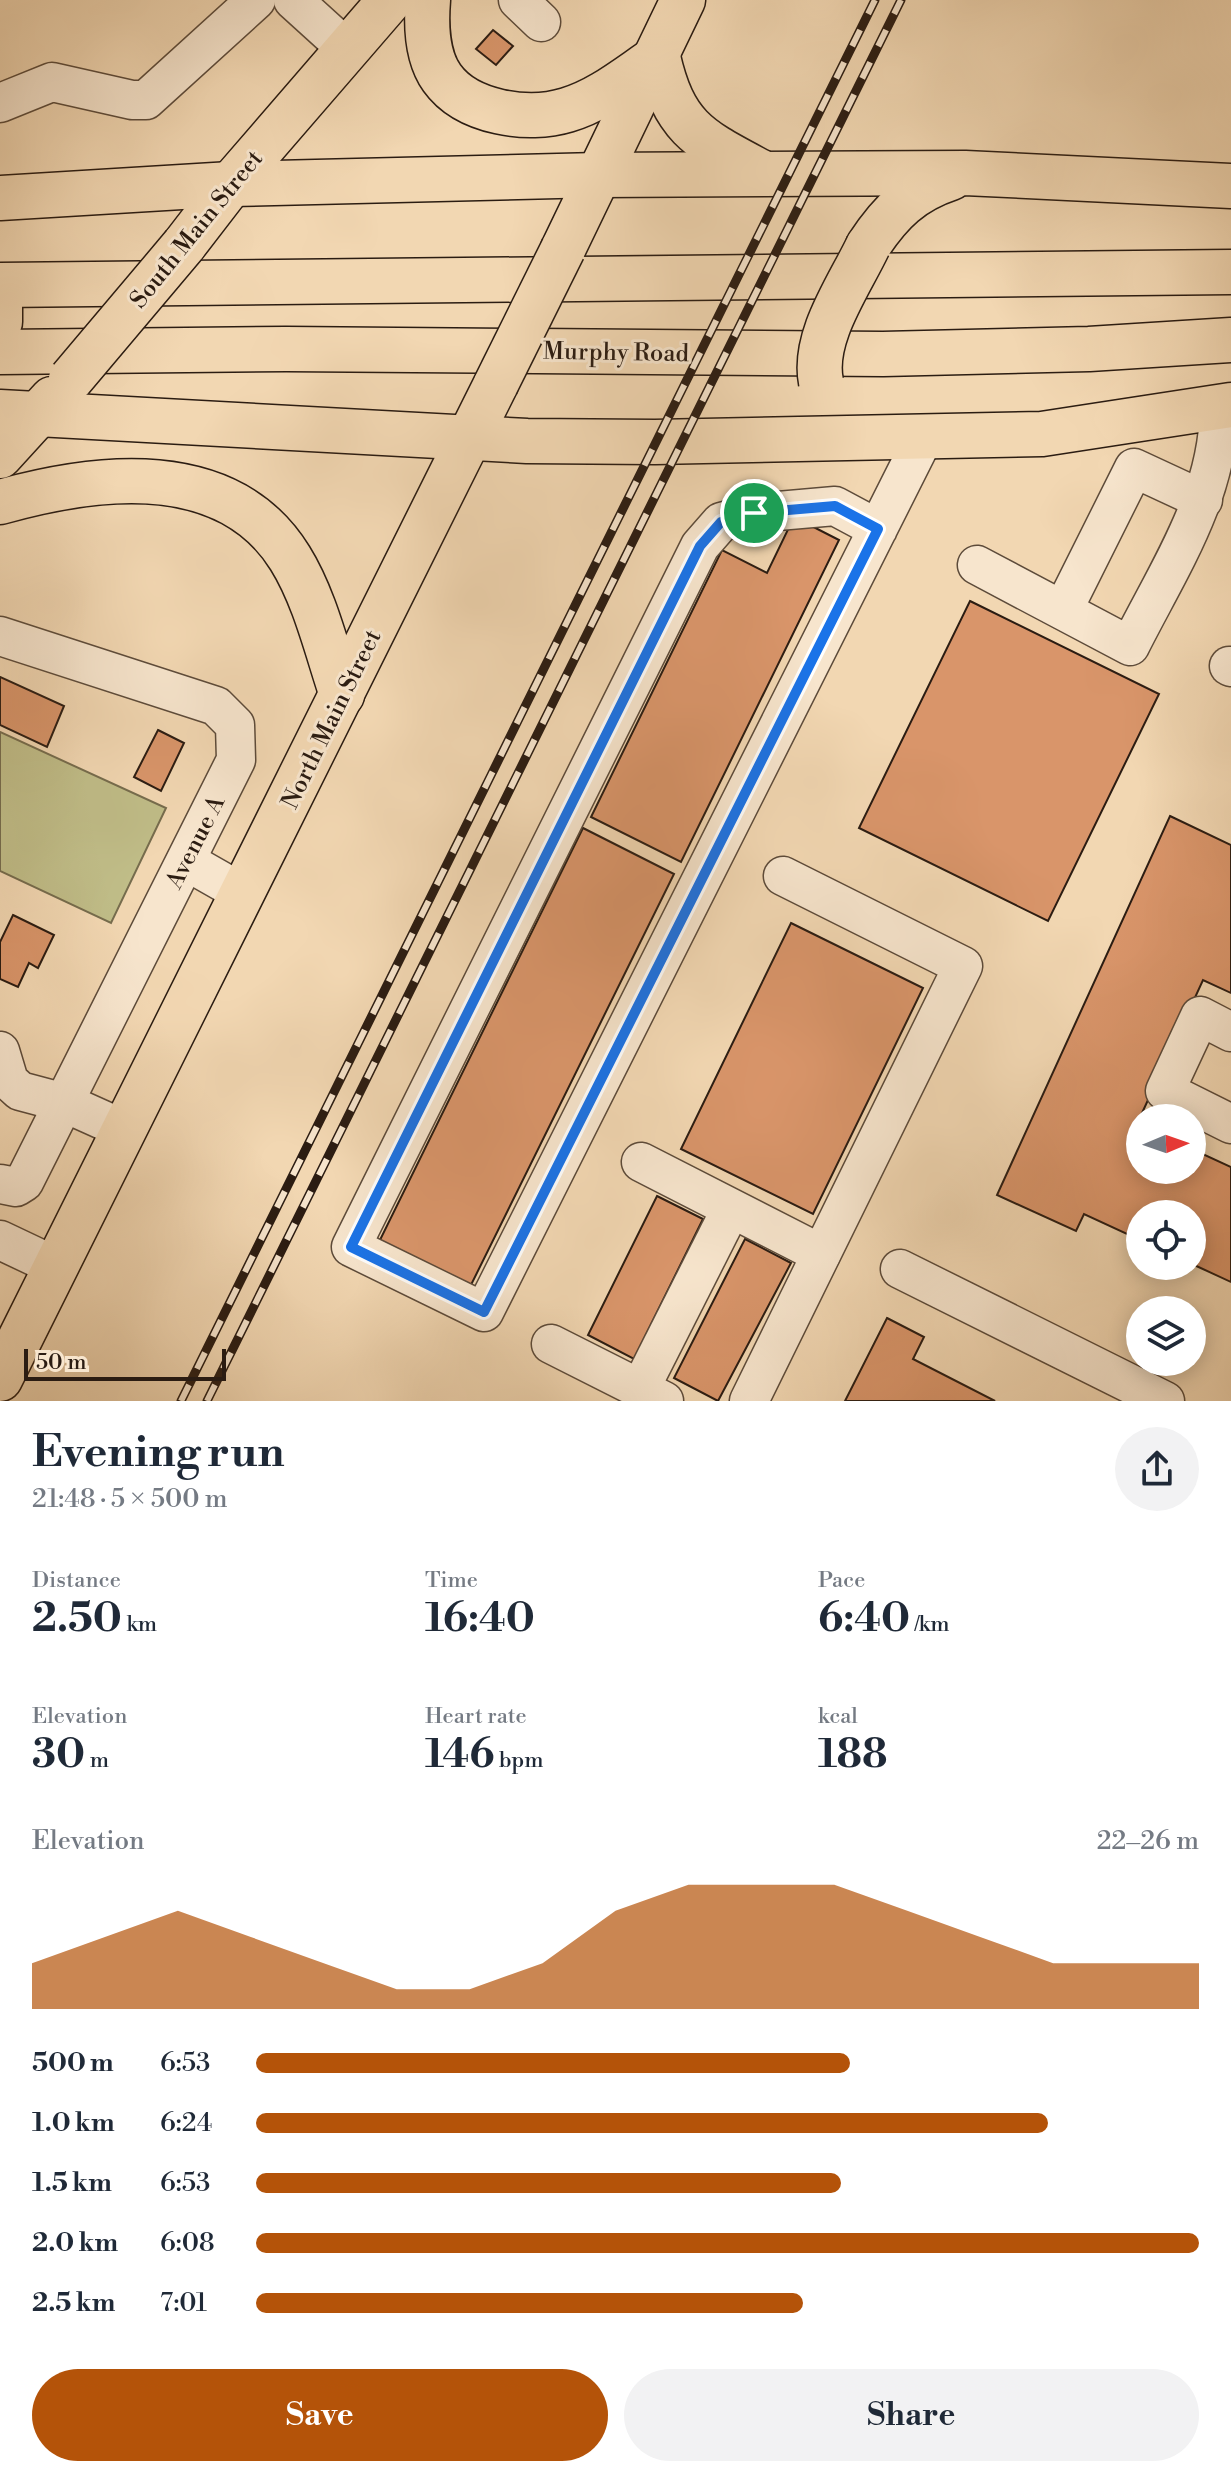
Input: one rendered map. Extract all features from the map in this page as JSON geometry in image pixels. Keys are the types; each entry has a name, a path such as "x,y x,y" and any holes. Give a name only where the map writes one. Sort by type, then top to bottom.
{"main road":[{"path":"428,0 430,49 442,78 465,97 498,112 534,114 567,110 603,95 658,57 666,92 694,134 764,174"},
{"name":"North Main Street","path":"0,1379 471,437 683,0"},
{"name":"South Main Street","path":"0,456 19,413 71,379 382,3"},
{"path":"0,198 231,184 598,175 965,173 1231,186"},
{"path":"867,438 831,404 821,382 817,363 824,340 868,246 903,201 926,186 965,173"},
{"path":"0,322 0,287 1231,272"},
{"name":"Murphy Road","path":"0,352 286,349 883,354 1089,349 1231,340"},
{"path":"19,413 471,437 655,442 1042,434 1225,406"},
{"path":"0,502 80,483 126,479 178,484 224,499 265,526 290,559 342,695"}],"street":[{"path":"0,103 52,82 132,100 146,100 256,0"},
{"path":"293,0 347,49"},
{"path":"977,565 1130,646 1203,500 1215,464 1225,406"},
{"path":"878,529 835,506 754,513 721,522 700,546 351,1247 484,1312 878,529 924,437"},
{"path":"1063,610 1134,468 1203,500"},
{"name":"Avenue A","path":"0,636 216,706 235,725 236,760 65,1103 12,1183"},
{"path":"186,861 244,894"},
{"path":"749,1401 963,966 783,876"},
{"path":"1231,1032 1200,1016 1165,1091 1231,1124"},
{"path":"0,1051 9,1081 20,1091 65,1103 125,1130"},
{"path":"641,1162 821,1254"},
{"path":"551,1344 652,1395 731,1209"},
{"path":"0,1240 57,1267"},
{"path":"900,1269 1165,1401"}],"shaded area":[{"path":"0,732 166,808 111,923 0,871"}],"building":[{"path":"493,30 513,46 496,65 476,49"},
{"path":"794,517 839,540 681,862 591,817 722,550 767,573"},
{"path":"970,601 1159,694 1048,921 859,828"},
{"path":"0,677 64,706 47,747 0,725"},
{"path":"158,730 184,743 161,791 134,777"},
{"path":"1170,816 1231,845 1231,993 1203,980 1146,1104 1126,1104 1126,1184 1206,1184 1206,1155 1231,1167 1231,1282 1206,1270 1206,1200 1126,1200 1126,1234 1084,1214 1076,1231 997,1195"},
{"path":"583,828 674,874 468,1291 377,1246"},
{"path":"13,915 54,935 38,968 29,963 18,987 0,979 0,942"},
{"path":"791,923 923,988 813,1214 681,1149"},
{"path":"657,1196 703,1219 634,1359 588,1335"},
{"path":"745,1239 791,1263 718,1401 674,1378"},
{"path":"887,1318 924,1337 913,1359 995,1401 845,1401"}],"railway":[{"path":"181,1401 875,0"},
{"path":"207,1401 901,0"}],"route":[{"path":"835,506 878,529 484,1312 351,1247 700,546 721,522 754,513 835,506"}]}
